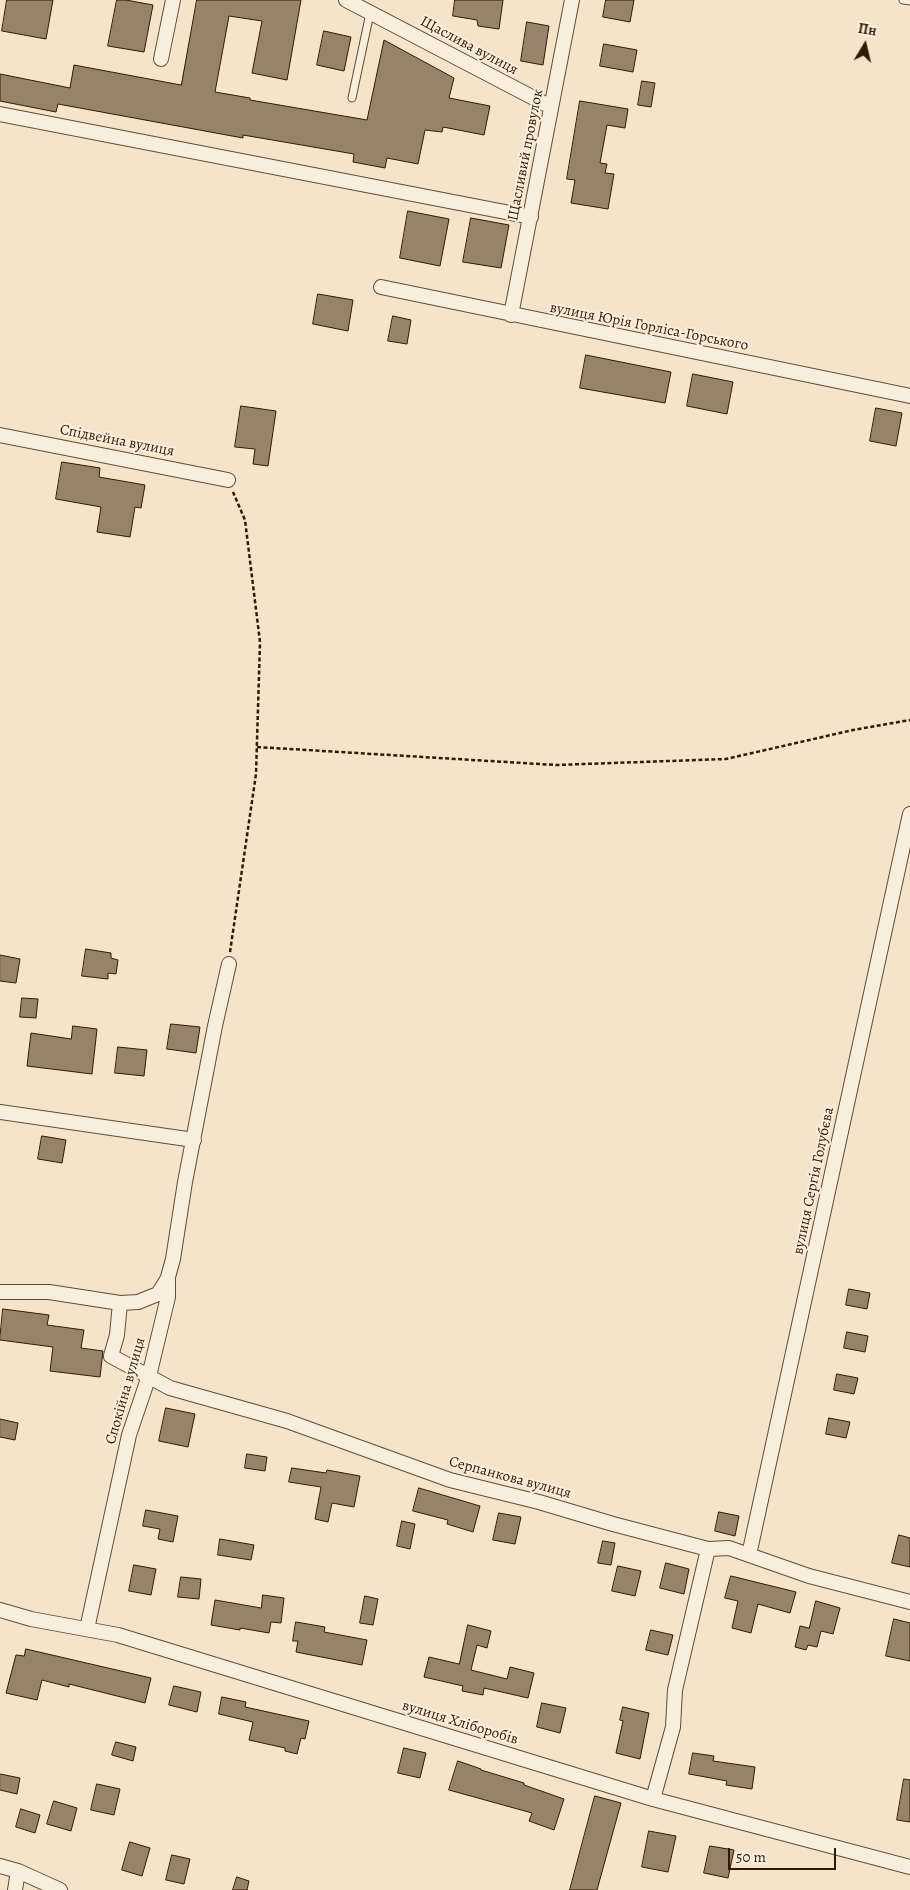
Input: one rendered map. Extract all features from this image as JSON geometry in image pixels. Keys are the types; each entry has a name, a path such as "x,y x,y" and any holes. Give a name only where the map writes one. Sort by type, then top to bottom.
{"street":[{"path":"161,59 173,0"},
{"name":"Щаслива вулиця","path":"346,0 371,6 551,107"},
{"name":"Щасливий провулок","path":"511,315 572,0"},
{"path":"0,114 531,217"},
{"name":"вулиця Юрія Горліса-Горського","path":"381,287 910,396"},
{"name":"Спідвейна вулиця","path":"0,435 228,480"},
{"name":"вулиця Сергія Голубєва","path":"749,1555 910,814"},
{"name":"Спокійна вулиця","path":"87,1629 129,1435 149,1376 168,1297 168,1277 215,1026 229,964"},
{"path":"0,1112 194,1140"},
{"path":"0,1292 49,1292 120,1303 138,1302 158,1294 168,1277"},
{"name":"Серпанкова вулиця","path":"120,1303 118,1335 111,1356 170,1388 287,1421 450,1480 539,1502 708,1550 728,1548 809,1576 910,1602"},
{"path":"653,1799 673,1727 675,1690 708,1550"},
{"name":"вулиця Хліборобів","path":"0,1610 31,1619 118,1635 653,1799 910,1867"},
{"path":"0,1866 18,1871 60,1890"},
{"path":"15,1890 18,1871"}],"lane":[{"path":"903,0 910,2"},
{"path":"352,98 371,6"}],"path":[{"path":"228,480 245,520 260,642 256,774 229,964"},
{"path":"256,747 556,765 726,759 853,730 910,720"}],"building":[{"path":"7,0 53,0 46,39 2,31"},
{"path":"117,0 153,5 144,52 108,46"},
{"path":"197,0 301,0 287,80 252,73 262,21 229,16 215,92 250,98 250,100 367,120 384,40 454,78 449,98 490,106 484,135 443,127 442,132 425,130 418,164 387,158 385,168 353,162 354,154 243,135 243,138 58,104 56,112 0,101 0,74 70,88 74,65 181,85"},
{"path":"455,0 503,0 499,29 478,26 477,20 453,16"},
{"path":"606,0 634,0 630,22 603,17"},
{"path":"527,22 549,26 543,65 521,61"},
{"path":"324,31 351,37 344,71 317,65"},
{"path":"604,44 637,50 633,72 600,66"},
{"path":"642,81 655,83 651,107 638,105"},
{"path":"580,101 628,109 625,128 607,125 600,163 607,164 605,173 614,174 608,209 571,203 575,180 567,179"},
{"path":"408,211 449,219 440,266 400,258"},
{"path":"471,218 509,225 501,268 463,262"},
{"path":"318,294 353,300 348,331 313,324"},
{"path":"393,316 411,320 407,344 388,341"},
{"path":"586,355 671,372 665,403 580,388"},
{"path":"693,374 733,382 727,414 687,406"},
{"path":"241,406 276,411 268,466 253,464 255,449 235,447"},
{"path":"876,408 902,413 896,446 870,441"},
{"path":"62,462 100,468 99,477 145,485 141,508 135,507 130,537 97,532 101,507 56,499"},
{"path":"86,949 111,953 111,958 118,960 116,974 108,973 108,979 82,976"},
{"path":"0,955 20,959 16,983 0,981"},
{"path":"22,998 38,999 36,1018 20,1017"},
{"path":"171,1024 200,1027 196,1053 167,1049"},
{"path":"73,1026 97,1029 92,1074 27,1066 31,1033 71,1039"},
{"path":"118,1047 147,1050 144,1076 115,1073"},
{"path":"42,1136 66,1140 62,1163 38,1159"},
{"path":"849,1289 870,1293 867,1309 846,1305"},
{"path":"3,1309 49,1315 47,1325 84,1330 81,1348 103,1351 100,1377 50,1371 53,1347 0,1340"},
{"path":"847,1332 868,1336 865,1352 844,1348"},
{"path":"837,1374 858,1378 854,1394 834,1390"},
{"path":"166,1408 195,1414 188,1447 159,1441"},
{"path":"829,1418 850,1422 846,1438 826,1434"},
{"path":"0,1419 18,1423 15,1440 0,1437"},
{"path":"247,1454 267,1457 265,1471 245,1468"},
{"path":"292,1468 326,1473 327,1470 360,1476 354,1507 332,1503 328,1522 315,1519 321,1487 289,1482"},
{"path":"419,1488 480,1506 473,1532 447,1524 448,1520 413,1511"},
{"path":"146,1510 178,1516 173,1542 158,1539 160,1529 143,1526"},
{"path":"719,1512 739,1516 735,1536 715,1531"},
{"path":"499,1513 521,1517 515,1544 493,1540"},
{"path":"402,1521 415,1524 410,1549 397,1546"},
{"path":"899,1535 910,1538 910,1567 892,1563"},
{"path":"220,1539 254,1545 251,1560 218,1555"},
{"path":"603,1541 615,1543 611,1565 598,1563"},
{"path":"666,1563 689,1569 684,1594 660,1588"},
{"path":"134,1565 156,1569 151,1595 129,1591"},
{"path":"618,1566 641,1571 635,1596 612,1591"},
{"path":"731,1576 796,1592 790,1613 758,1604 751,1633 732,1628 738,1601 725,1598"},
{"path":"181,1577 201,1579 199,1599 178,1597"},
{"path":"263,1595 284,1598 281,1623 271,1622 269,1633 211,1625 215,1600 261,1608"},
{"path":"365,1596 378,1599 373,1625 360,1623"},
{"path":"816,1601 840,1608 833,1634 821,1631 817,1647 808,1645 806,1650 795,1647 800,1626 809,1628"},
{"path":"894,1619 910,1623 910,1661 886,1656"},
{"path":"296,1622 325,1627 324,1632 367,1640 362,1665 296,1652 298,1641 293,1641"},
{"path":"468,1625 491,1631 487,1648 477,1645 471,1670 507,1679 510,1667 534,1673 528,1698 484,1688 483,1695 462,1691 463,1686 424,1677 429,1657 459,1664"},
{"path":"651,1630 673,1635 668,1655 646,1650"},
{"path":"26,1649 151,1678 145,1703 69,1684 69,1687 42,1680 37,1700 6,1693 16,1655 24,1656"},
{"path":"174,1686 201,1692 197,1712 169,1705"},
{"path":"222,1697 246,1702 245,1707 309,1721 305,1739 301,1738 297,1754 285,1751 285,1748 249,1740 253,1722 219,1714"},
{"path":"542,1703 566,1708 560,1733 537,1727"},
{"path":"623,1707 649,1713 640,1759 616,1753 623,1721 620,1720"},
{"path":"116,1742 136,1747 133,1761 112,1755"},
{"path":"404,1748 426,1753 420,1778 398,1773"},
{"path":"693,1753 714,1756 713,1761 755,1767 752,1789 726,1785 727,1781 689,1774"},
{"path":"458,1761 524,1783 524,1785 564,1799 554,1830 529,1821 532,1813 449,1790"},
{"path":"0,1774 20,1778 17,1794 0,1790"},
{"path":"904,1779 910,1780 910,1822 897,1820"},
{"path":"97,1784 120,1789 114,1815 91,1810"},
{"path":"595,1796 621,1803 597,1890 570,1890"},
{"path":"54,1801 77,1808 71,1831 47,1824"},
{"path":"21,1809 40,1815 35,1833 16,1827"},
{"path":"649,1831 676,1836 668,1872 642,1867"},
{"path":"130,1842 150,1848 142,1876 122,1870"},
{"path":"710,1846 734,1850 728,1878 704,1873"},
{"path":"172,1855 190,1859 184,1884 166,1880"},
{"path":"237,1877 249,1881 247,1890 233,1890"}]}
